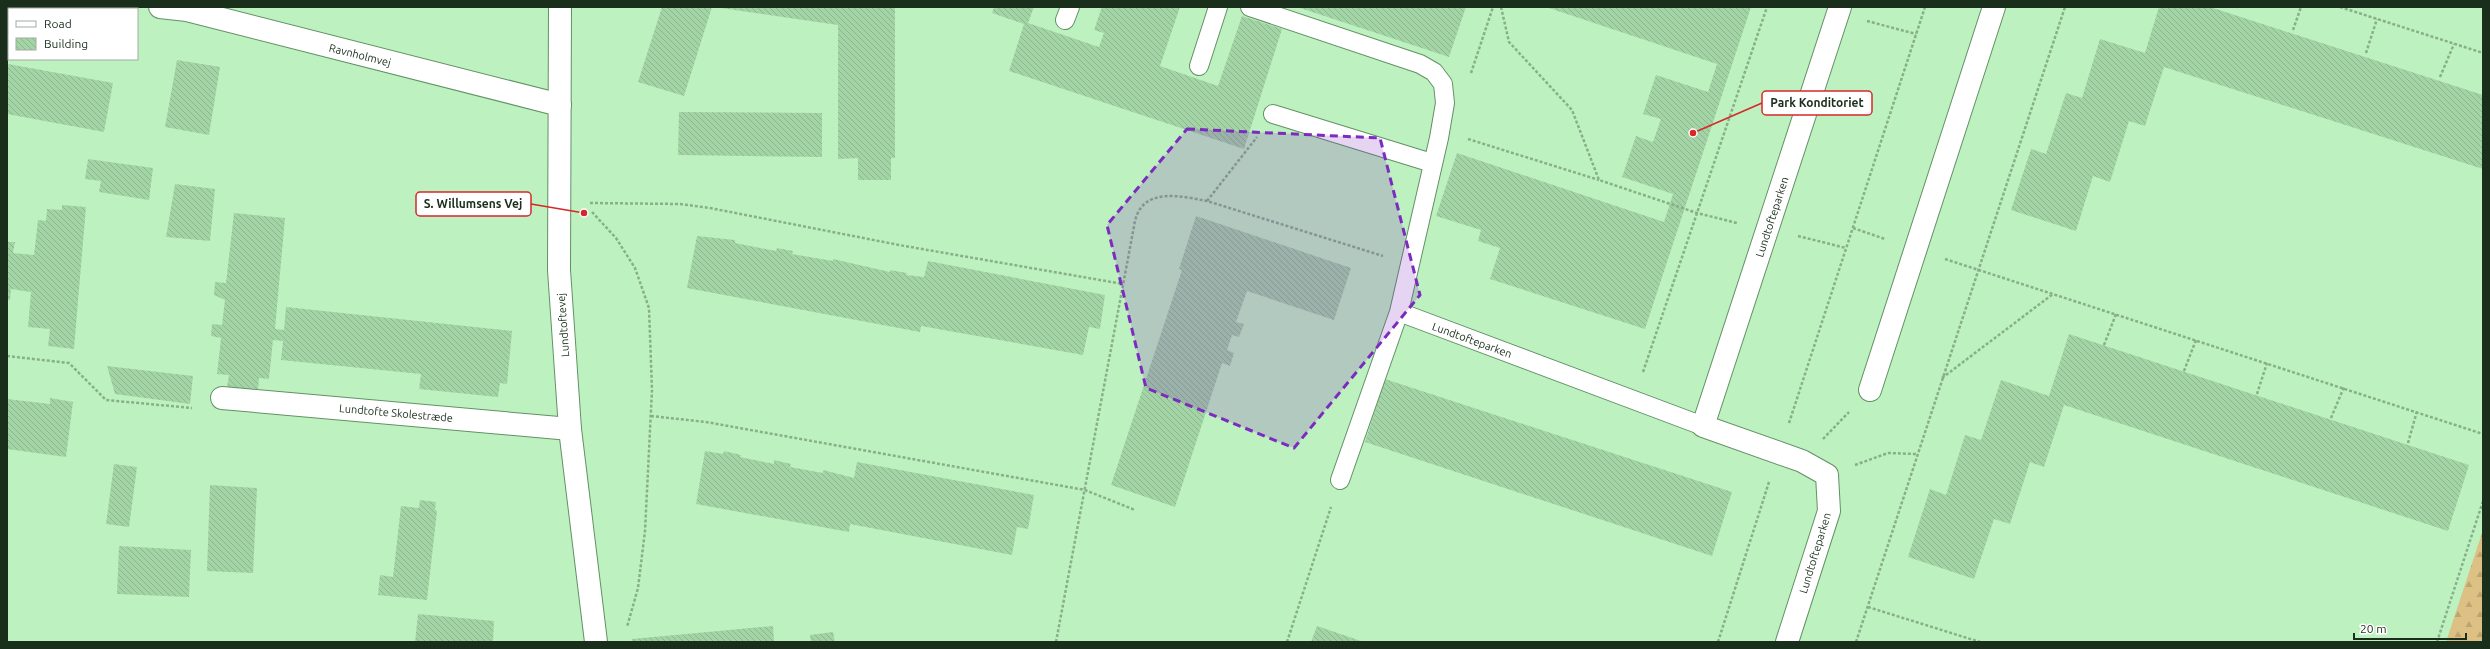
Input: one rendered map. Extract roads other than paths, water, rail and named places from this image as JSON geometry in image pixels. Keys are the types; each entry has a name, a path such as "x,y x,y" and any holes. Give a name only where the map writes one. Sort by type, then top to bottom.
{"street":[{"name":"Ravnholmvej","path":"160,7 187,10 560,105"},
{"name":"Lundtoftevej","path":"560,7 559,270 570,428 596,642"},
{"path":"1870,390 1994,7"},
{"name":"Lundtofteparken","path":"1787,642 1828,511 1827,475 1802,461 1703,426 1839,10"},
{"name":"Lundtofte Skolestræde","path":"222,398 570,428"}],"lane":[{"path":"1199,66 1218,7"},
{"path":"1250,7 1420,64 1434,72 1443,84 1444,103 1399,312 1340,480"},
{"path":"1273,114 1432,164"},
{"name":"Lundtofteparken","path":"1399,312 1703,426"}],"place":[{"name":"Park Konditoriet","path":"1693,133"},
{"name":"S. Willumsens Vej","path":"584,213"}]}
